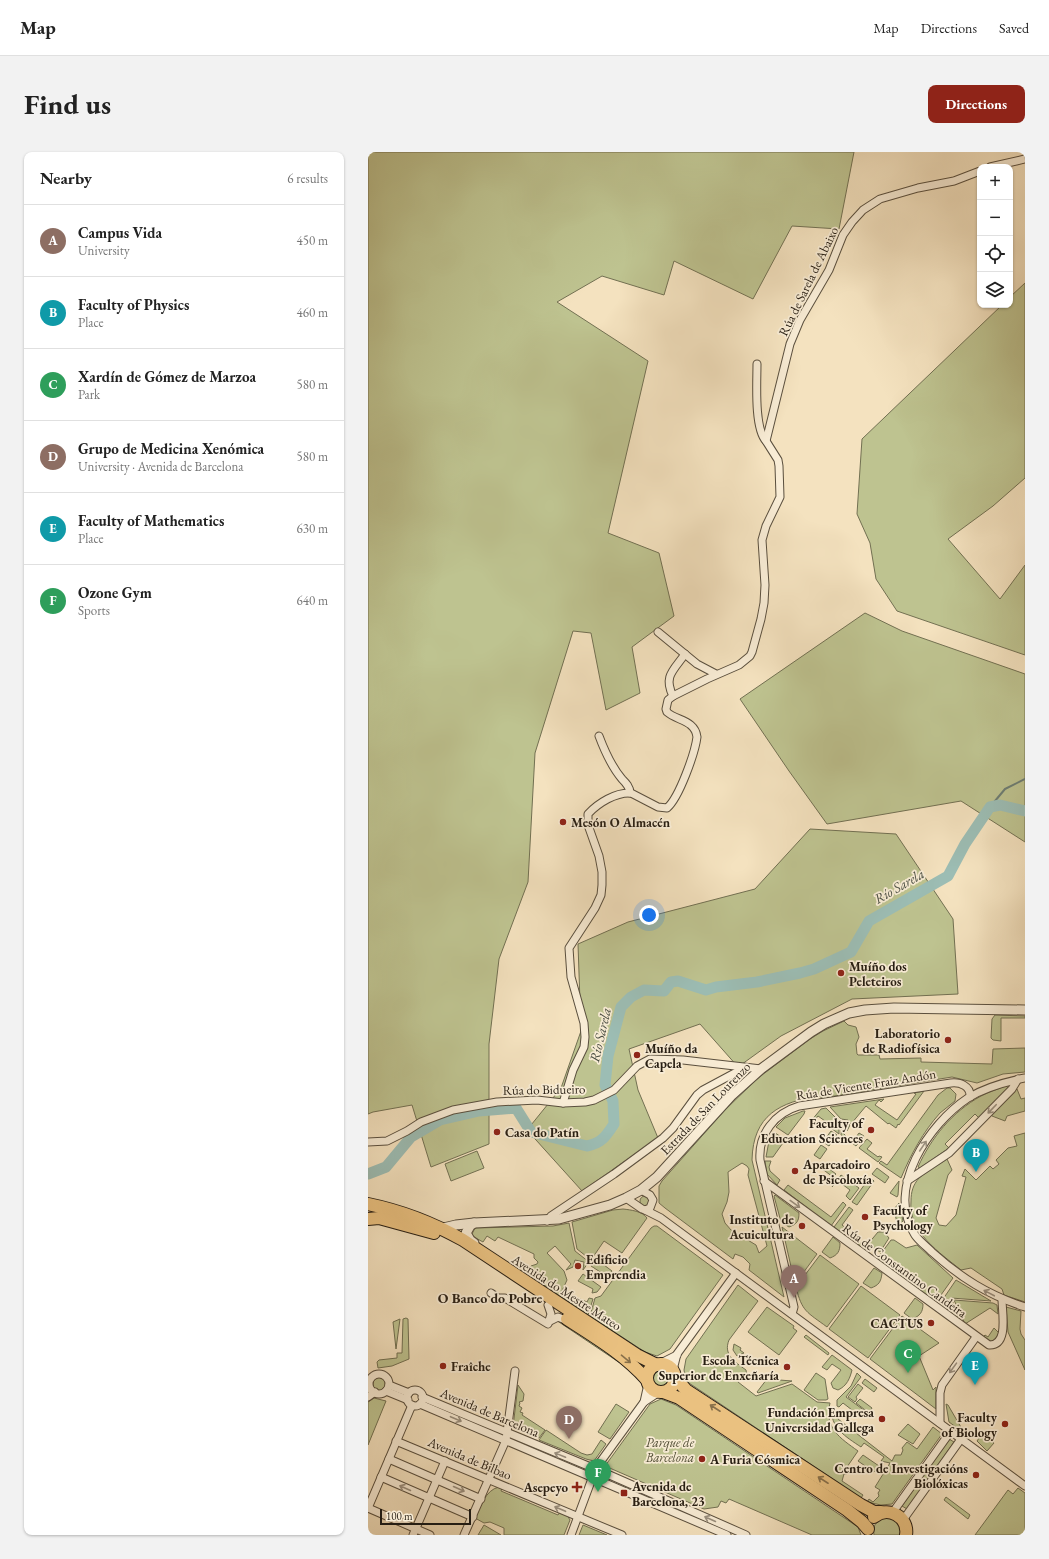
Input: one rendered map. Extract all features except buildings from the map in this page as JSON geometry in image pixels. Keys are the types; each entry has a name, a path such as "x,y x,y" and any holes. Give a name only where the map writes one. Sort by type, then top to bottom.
{"main road":[{"path":"368,1204 389,1208 442,1228 459,1241"},
{"path":"374,1219 425,1230 459,1241"},
{"name":"Avenida do Mestre Mateo","path":"459,1241 538,1289 637,1355 657,1365"},
{"name":"Avenida do Mestre Mateo","path":"459,1241 618,1354 637,1369 648,1382"},
{"path":"868,1532 862,1522 847,1510 679,1398 652,1389 648,1382 649,1371 657,1365 669,1367 674,1376 686,1390 854,1500 867,1508 899,1515 906,1526 907,1534"},
{"path":"661,1392 672,1386 674,1376"},
{"path":"868,1532 872,1519 887,1512"}],"street":[{"path":"1003,164 1025,159"},
{"name":"Rúa de Sarela de Abaixo","path":"766,441 790,344 800,320 829,270 843,235 852,222 863,210 880,199 918,188 954,181 977,172"},
{"path":"563,1103 573,1070 584,1047 585,1037 584,1023 571,977 569,948 595,908 602,886 602,872 599,856 588,825 588,814 598,804 622,793 630,793 662,808 667,808 675,800 697,737 692,726 667,712 666,706 668,700 716,674 739,665 750,656 761,620 765,590 762,540 766,526 780,497 778,460 760,431 758,418 756,364"},
{"path":"658,632 697,664 716,674"},
{"path":"673,696 669,687 669,678 685,654"},
{"path":"599,736 612,767 630,789 630,793"},
{"name":"Estrada de San Lourenzo","path":"474,1223 547,1221 559,1219 610,1205 641,1190 653,1180 731,1096 761,1069 824,1024 849,1013 865,1010 894,1008 1025,1010"},
{"name":"Rúa do Bidueiro","path":"368,1142 387,1140 408,1131 421,1122 453,1110 496,1102 537,1100 563,1103 585,1102 614,1090 637,1066 650,1059 683,1060 744,1068"},
{"path":"547,1221 551,1216 663,1138 673,1128 689,1105 703,1090 744,1068 761,1069"},
{"path":"1021,1078 987,1088 970,1097 949,1114 933,1131 919,1151 907,1182 905,1199 908,1220 915,1236 942,1261 978,1287 1002,1299 1025,1307"},
{"path":"907,1182 949,1153 1021,1078"},
{"name":"Rúa de Vicente Fraiz Andón","path":"792,1314 794,1307 759,1155 762,1142 773,1121 787,1110 804,1105 951,1082 958,1082 976,1088 987,1088"},
{"name":"Rúa de Vicente Fraiz Andón","path":"951,1082 957,1085 970,1097"},
{"path":"958,1082 967,1088 970,1097"},
{"path":"645,1210 650,1208 653,1202 653,1180"},
{"name":"Rúa de Constantino Candeira","path":"764,1181 989,1345 993,1345 1000,1341 1003,1335 1002,1299"},
{"path":"641,1190 650,1195 661,1218"},
{"path":"626,1198 661,1218 1025,1486"},
{"path":"374,1219 395,1217 435,1229 474,1223"},
{"path":"414,1217 439,1221 466,1221 474,1223"},
{"path":"474,1223 467,1230 467,1236 470,1240 538,1289"},
{"path":"674,1376 675,1362 678,1354 736,1273"},
{"path":"491,1293 498,1298 504,1298 548,1324 550,1321 558,1317 576,1325"},
{"path":"548,1305 551,1312 550,1321"},
{"path":"940,1423 940,1393 942,1385 976,1337"},
{"path":"657,1365 666,1362 678,1354"},
{"path":"464,1535 490,1480 507,1437 515,1371"},
{"path":"378,1374 384,1376 388,1379 388,1388 380,1394 375,1392 371,1388 370,1380 378,1374"},
{"path":"571,1535 594,1473 644,1402 648,1382"},
{"path":"388,1388 410,1399 415,1406 421,1400"},
{"name":"Avenida de Barcelona","path":"410,1399 416,1391 420,1393 421,1400 594,1473 680,1506 746,1535"},
{"path":"368,1397 375,1392"},
{"path":"644,1402 661,1392"},
{"path":"410,1399 396,1441 368,1508 414,1532 430,1535"},
{"path":"887,1512 951,1432"},
{"path":"903,1520 961,1439"},
{"name":"Avenida de Bilbao","path":"396,1441 622,1535"},
{"path":"389,1459 481,1499"},
{"path":"414,1532 445,1461"},
{"name":"Avenida de Barcelona","path":"594,1473 677,1514 727,1535"},
{"path":"381,1477 472,1517"},
{"path":"677,1514 680,1506"}],"green space":[{"path":"368,152 854,152 839,229 792,226 753,299 674,261 664,295 602,276 557,302 648,361 608,533 659,553 674,616 632,647 640,693 606,710 591,633 573,631 535,753 528,882 499,959 489,1044 489,1144 431,1167 412,1105 368,1114"},
{"path":"1025,283 1025,478 993,506 948,539 1000,599 1025,565 1025,655 897,611 876,579 870,543 857,514 862,439 999,308 1013,308 1013,294"},
{"path":"865,613 902,631 1025,674 1025,842 961,801 827,824 789,771 740,699"},
{"path":"810,829 896,834 953,919 958,994 852,999 781,1036 738,1067 700,1024 629,1049 638,1090 658,1138 582,1191 527,1130 561,1088 581,1031 578,944 628,922 755,889"},
{"path":"995,1015 1025,1016 1025,1018 1001,1018 1001,1041 993,1040 991,1038 992,1019"},
{"path":"844,1021 848,1025 856,1027 859,1037 856,1044 857,1054 879,1055 880,1059 921,1058 921,1062 992,1064 993,1049 1025,1048 1025,1072 1003,1074 977,1083 952,1077 822,1098 819,1096 792,1102 771,1113 757,1132 752,1160 784,1297 749,1270 750,1264 743,1257 735,1254 733,1259 659,1203 659,1186 725,1110 758,1078 823,1031","holes":["742,1163 749,1169 748,1175 767,1246 759,1253 756,1245 731,1230 725,1223 722,1214 729,1192 728,1172"]},
{"path":"1006,1086 1009,1088 979,1118 975,1114 945,1144 949,1148 920,1168 918,1167 929,1146 952,1118 970,1102"},
{"path":"947,1088 950,1088 956,1094 955,1101 940,1113 928,1128 913,1152 901,1178 879,1163 881,1161 887,1165 938,1095"},
{"path":"1017,1089 1021,1099 1025,1098 1025,1111 1007,1116 1005,1121 992,1116 991,1114"},
{"path":"924,1091 896,1128 889,1123 888,1124 866,1106 851,1124 848,1120 841,1119 830,1107 884,1099 881,1102 879,1100 875,1105 897,1120 916,1094 914,1093"},
{"path":"826,1108 839,1121 839,1134 831,1128 832,1126 818,1116 813,1122 811,1121 821,1109"},
{"path":"805,1111 804,1114 788,1135 776,1127 785,1118"},
{"path":"842,1121 850,1125 847,1131 846,1130 843,1133 846,1136 845,1138 841,1135"},
{"path":"831,1131 837,1135 829,1146 823,1142"},
{"path":"774,1132 785,1140 773,1157 766,1157 769,1141"},
{"path":"859,1133 864,1136 856,1146 847,1139 848,1137 853,1141"},
{"path":"1025,1133 1025,1302 1004,1295 1002,1289 971,1268 961,1270 935,1249 920,1232 915,1222 911,1212 911,1195 915,1183 919,1178 947,1159 952,1170 948,1175 936,1218 939,1225 946,1226 956,1215 966,1177 962,1176 965,1169 976,1180 990,1166 993,1169 999,1164 996,1160 1008,1148 1017,1146 1014,1136"},
{"path":"867,1139 872,1143 867,1149 878,1157 882,1157 878,1162 859,1148"},
{"path":"821,1145 827,1149 820,1159 814,1155"},
{"path":"477,1151 484,1168 451,1181 445,1164"},
{"path":"765,1161 771,1161 769,1167 770,1171 780,1180 777,1185 767,1174"},
{"path":"824,1165 836,1174 833,1177 821,1168"},
{"path":"877,1168 889,1177 885,1183 872,1174"},
{"path":"841,1175 859,1188 850,1200 846,1196 850,1190 838,1181 832,1187"},
{"path":"870,1177 874,1181 857,1205 852,1202"},
{"path":"899,1181 898,1195 897,1197 890,1193"},
{"path":"788,1185 831,1217 843,1202 846,1205 831,1226 784,1190"},
{"path":"775,1195 799,1213 799,1218 794,1225 789,1227 781,1222"},
{"path":"643,1196 647,1196 649,1197 649,1205 643,1206 640,1203 640,1199"},
{"path":"899,1203 903,1221 900,1224 897,1223 894,1209"},
{"path":"849,1207 853,1210 842,1225 848,1230 844,1235 834,1227"},
{"path":"623,1209 639,1212 647,1218 622,1253 604,1241 591,1260 577,1249 572,1222 613,1210"},
{"path":"569,1223 575,1251 589,1262 583,1270 584,1262 575,1260 573,1267 566,1270 571,1264 555,1246 547,1253 564,1271 567,1280 562,1291 587,1302 589,1298 593,1299 588,1315 526,1273 531,1266 537,1264 538,1262 534,1258 534,1254 498,1237 495,1241 487,1236 483,1242 474,1237 472,1234 475,1228 553,1226"},
{"path":"654,1226 657,1226 723,1275 670,1349 657,1356 645,1352 590,1316 595,1298 601,1296"},
{"path":"782,1227 817,1254 795,1284"},
{"path":"878,1232 884,1232 889,1238 880,1252 868,1244"},
{"path":"847,1234 867,1247 866,1251 846,1236"},
{"path":"833,1237 840,1243 840,1248 835,1256 830,1258 822,1252"},
{"path":"891,1240 894,1240 906,1248 917,1245 953,1278 936,1302 877,1259"},
{"path":"820,1255 859,1284 827,1327 806,1311 798,1295 796,1287"},
{"path":"596,1259 612,1271 608,1277 591,1266"},
{"path":"874,1268 882,1273 882,1276 879,1283 871,1288 863,1283"},
{"path":"583,1274 601,1287 597,1292 592,1293 593,1289 578,1281"},
{"path":"956,1280 991,1301 951,1298 961,1321 939,1305"},
{"path":"738,1285 758,1301 729,1340 728,1350 731,1358 746,1370 747,1377 745,1381 741,1378 738,1382 756,1396 792,1384 817,1402 830,1403 829,1419 831,1426 845,1442 858,1451 847,1467 850,1470 847,1474 844,1474 842,1481 863,1495 861,1498 686,1381 684,1370 686,1359"},
{"path":"861,1286 900,1315 868,1358 829,1329"},
{"path":"915,1298 923,1304 923,1307 922,1311 917,1317 912,1319 904,1313"},
{"path":"954,1300 993,1303 997,1305 998,1314 990,1308 965,1324"},
{"path":"767,1307 794,1326 793,1328 797,1331 779,1355 748,1332"},
{"path":"1006,1307 1021,1311 1020,1329 1025,1340 1025,1370 1008,1332"},
{"path":"902,1316 939,1343 919,1356 933,1390 936,1387 936,1409 870,1359"},
{"path":"400,1319 396,1349 393,1322"},
{"path":"403,1319 408,1319 409,1359 392,1366 378,1368 377,1362 379,1360 397,1358 397,1353 402,1353"},
{"path":"556,1320 584,1335 629,1369"},
{"path":"994,1328 999,1333 993,1342 989,1342 983,1337 985,1335 988,1337"},
{"path":"806,1335 829,1353 828,1355 804,1337"},
{"path":"734,1344 741,1348 740,1350 744,1353 737,1356 733,1350"},
{"path":"832,1355 852,1370 848,1382 838,1390 833,1388 831,1383 841,1370 832,1364 827,1370 822,1367"},
{"path":"661,1371 668,1376 669,1379 664,1386 661,1387 654,1382 653,1379 658,1372"},
{"path":"816,1373 825,1379 828,1399 826,1400 818,1400 804,1390"},
{"path":"857,1373 861,1377 846,1397 865,1411 861,1417 843,1403 839,1407 837,1406 837,1400 851,1386"},
{"path":"380,1377 385,1379 387,1384 385,1389 380,1391 375,1389 373,1384 375,1379"},
{"path":"767,1379 792,1381 758,1393 757,1392"},
{"path":"865,1379 877,1388 874,1392 862,1383"},
{"path":"858,1384 863,1388 856,1397 857,1399 855,1402 848,1397"},
{"path":"518,1385 524,1394 523,1401 519,1402 519,1406 522,1408 520,1412 523,1413 522,1415 545,1430 539,1438 513,1427"},
{"path":"374,1398 386,1401 368,1445 368,1402"},
{"name":"Parque de Barcelona","path":"661,1399 676,1405 858,1527 861,1535 812,1535 729,1499 726,1503 721,1501 718,1507 704,1509 605,1466 650,1404"},
{"path":"860,1399 872,1408 869,1413 856,1403"},
{"path":"616,1404 629,1412 610,1439 598,1432"},
{"path":"946,1404 962,1429 960,1430 949,1422"},
{"path":"832,1407 839,1414 838,1419 892,1461 895,1455 901,1455 903,1450 902,1448 907,1442 917,1449 933,1427 942,1434 892,1504 881,1505 867,1502 869,1499 873,1502 879,1496 878,1493 880,1490 875,1487 890,1463 881,1461 884,1457 864,1443 861,1447 844,1435 833,1420"},
{"path":"908,1424 920,1434 913,1444 898,1435"},
{"path":"546,1430 581,1453 587,1455 592,1454 601,1440 606,1444 594,1461 539,1440"},
{"path":"982,1434 994,1443 987,1451 977,1441"},
{"path":"949,1439 954,1442 907,1509 902,1506"},
{"path":"863,1455 879,1466 874,1472 858,1461"},
{"path":"499,1487 502,1488 501,1491 558,1515 560,1512 567,1515 570,1520 564,1535 504,1535 504,1528 490,1522 484,1523 475,1518 487,1495"},
{"path":"1018,1488 1025,1493 1025,1535 975,1535 1008,1490 1013,1494"},
{"path":"946,1497 970,1515 968,1519 944,1500"},
{"path":"889,1517 898,1524 900,1535 874,1535 875,1525 882,1519"},
{"path":"484,1525 501,1535 478,1535"},
{"path":"583,1525 607,1535 579,1535"}],"waterway":[{"path":"990,807 1005,789 1025,779"},
{"name":"Río Sarela","path":"368,1174 386,1167 411,1137 440,1120 479,1111 516,1108 531,1132 587,1146 600,1141 614,1124 613,1101 605,1085 608,1056 621,1007 631,997 644,990 664,991 671,982 678,981 706,990 716,987 757,982 814,969 851,952 869,921 948,876 965,844 990,807 1000,805 1025,811"}],"place":[{"name":"Mesón O Almacén","path":"563,822"},
{"name":"Muíño dos Peleteiros","path":"841,973"},
{"name":"Laboratorio de Radiofísica","path":"948,1040"},
{"name":"Muíño da Capela","path":"637,1055"},
{"name":"Faculty of Education Sciences","path":"871,1130"},
{"name":"Casa do Patín","path":"497,1132"},
{"name":"Aparcadoiro de Psicoloxía","path":"795,1171"},
{"name":"Faculty of Physics","path":"976,1172"},
{"name":"Faculty of Psychology","path":"865,1217"},
{"name":"Instituto de Acuicultura","path":"802,1226"},
{"name":"Edificio Emprendia","path":"578,1266"},
{"name":"Campus Vida","path":"794,1298"},
{"name":"CACTUS","path":"931,1323"},
{"name":"Fraîche","path":"443,1366"},
{"name":"Escola Técnica Superior de Enxeñaría","path":"787,1367"},
{"name":"Xardín de Gómez de Marzoa","path":"908,1373"},
{"name":"Faculty of Mathematics","path":"975,1385"},
{"name":"Fundación Empresa Universidad Gallega","path":"882,1419"},
{"name":"Faculty of Biology","path":"1005,1424"},
{"name":"Grupo de Medicina Xenómica","path":"569,1439"},
{"name":"A Furia Cósmica","path":"702,1459"},
{"name":"Centro de Investigacións Biolóxicas","path":"976,1475"},
{"name":"Asepeyo","path":"577,1487"},
{"name":"Ozone Gym","path":"598,1492"},
{"name":"Avenida de Barcelona, 23","path":"624,1493"}],"district":[{"name":"O Banco do Pobre","path":"490,1298"}]}
